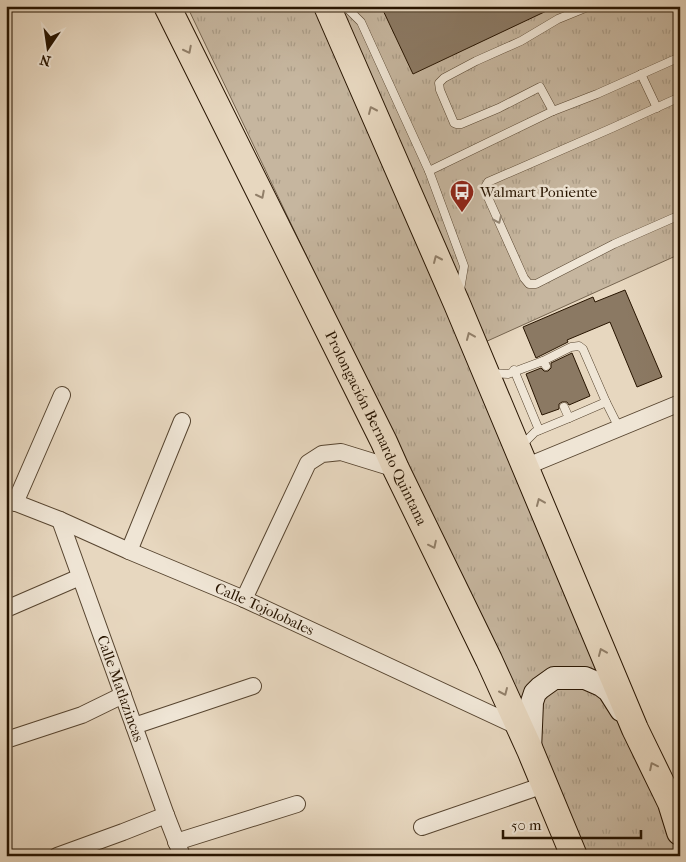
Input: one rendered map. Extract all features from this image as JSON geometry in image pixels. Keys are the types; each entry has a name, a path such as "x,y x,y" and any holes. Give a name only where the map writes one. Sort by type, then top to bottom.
{"main road":[{"name":"Prolongación Bernardo Quintana","path":"167,6 380,433 396,470 489,660 525,738 574,856"},
{"path":"327,6 457,304 635,729 672,803 680,832"},
{"path":"525,738 535,693 554,678 585,678 601,685 608,691 635,729"}],"street":[{"path":"11,501 62,395"},
{"path":"521,458 619,428 680,404"},
{"path":"129,551 182,421"},
{"path":"244,599 308,463 322,454 341,452 396,470"},
{"name":"Calle Tojolobales","path":"11,501 244,599 525,738"},
{"name":"Calle Matlazincas","path":"60,520 179,849"},
{"path":"6,608 80,577"},
{"path":"134,726 253,686"},
{"path":"6,740 82,715 123,695"},
{"path":"422,827 544,785"},
{"path":"179,849 297,804"},
{"path":"57,856 166,815"}],"lane":[{"path":"344,6 361,22 429,171 464,266 457,304"},
{"path":"553,111 540,87 500,108 461,124 456,124 440,90 439,83 444,78 521,41 558,19 590,6"},
{"path":"429,171 553,111 597,94 680,57"},
{"path":"641,74 657,108"},
{"path":"680,97 488,182 485,186 486,193 524,278 529,284 536,284 575,263 680,215"},
{"path":"486,373 508,374 514,370 545,364 571,347 579,346 585,353 619,428"},
{"path":"514,370 540,430"},
{"path":"521,458 535,432 606,402"},
{"path":"564,407 569,418"}],"green space":[{"path":"187,6 680,6 680,254 463,352 680,814 680,856 567,856 444,544"}],"building":[{"path":"381,6 557,6 413,74"},
{"path":"625,290 662,377 637,387 610,322 567,340 568,342 536,358 523,327 593,297 595,302"},
{"path":"572,353 590,396 569,405 567,402 562,402 559,404 559,409 542,415 526,374 541,368 544,371 548,371 551,368 551,363"}],"place":[{"name":"Walmart Poniente","path":"462,213"}]}
